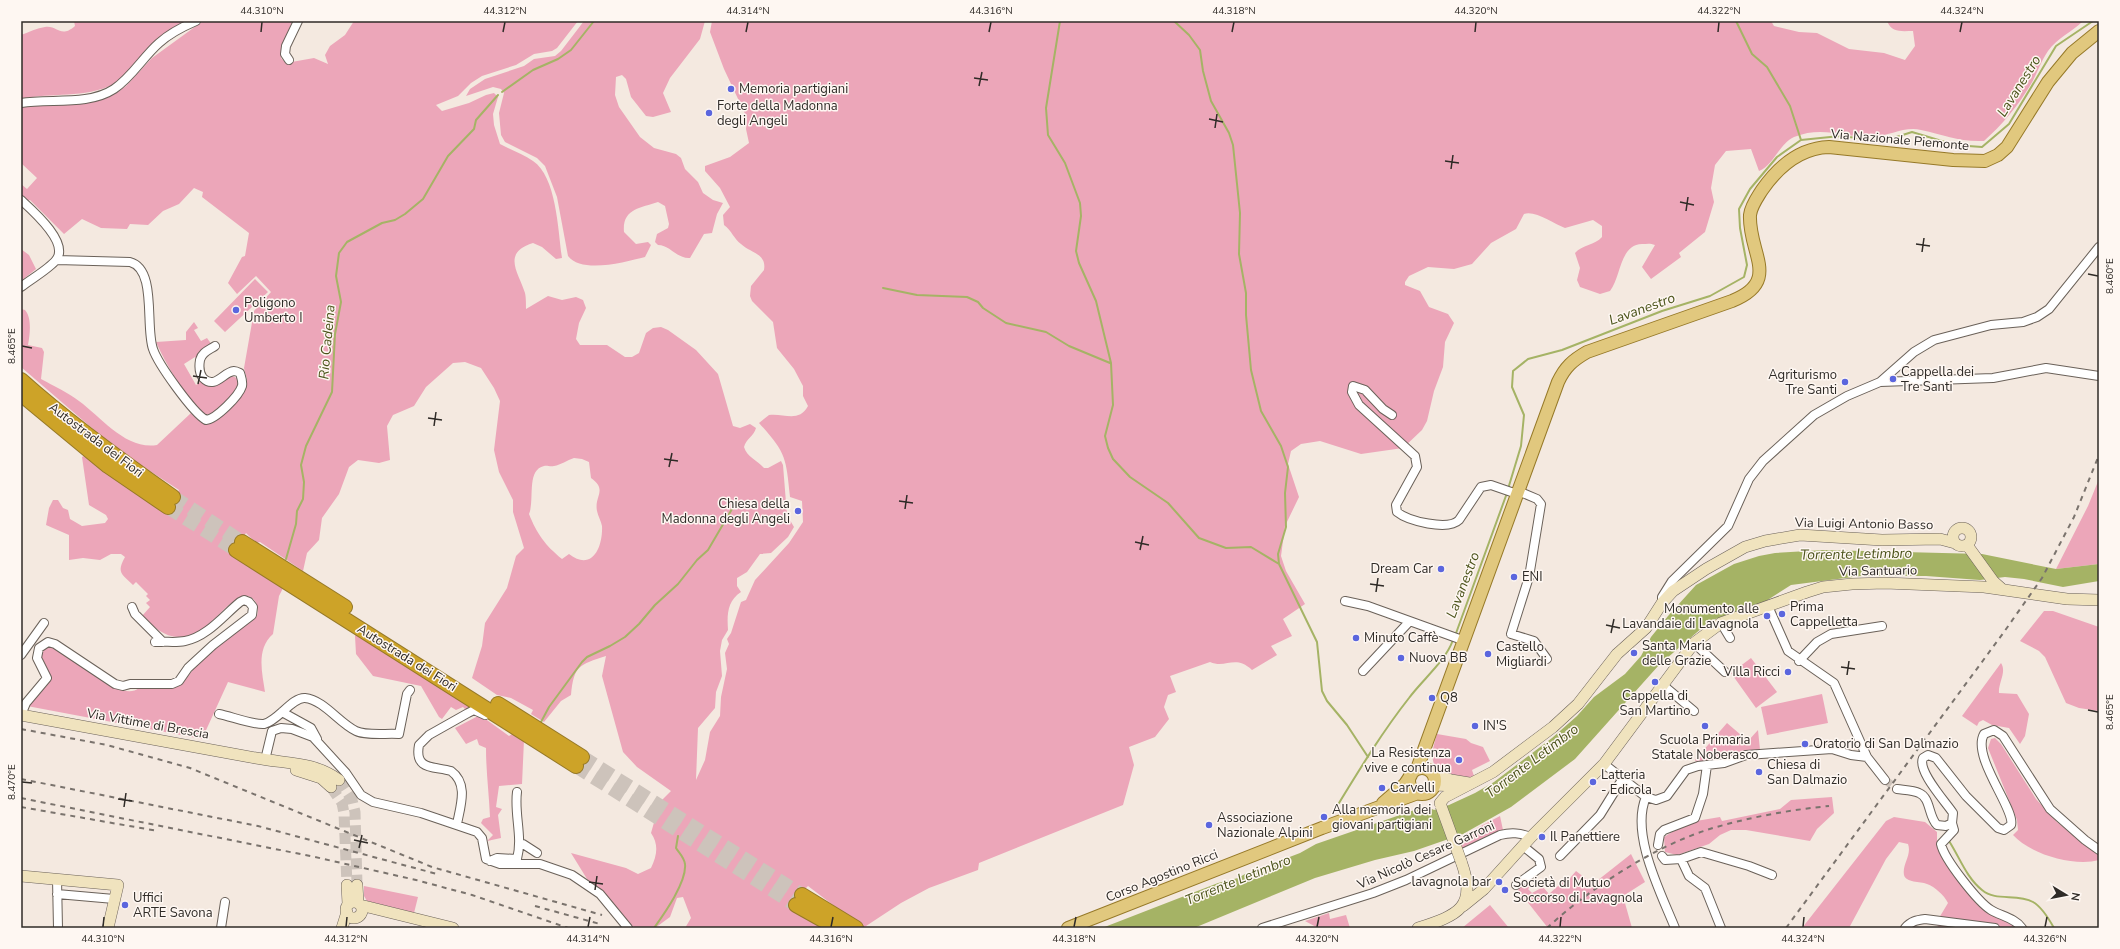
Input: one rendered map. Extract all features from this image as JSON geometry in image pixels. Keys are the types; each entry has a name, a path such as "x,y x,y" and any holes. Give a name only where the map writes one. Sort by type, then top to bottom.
{"highway":[{"name":"Autostrada dei Fiori","path":"21,380 57,412 170,502 108,466 21,394"},
{"name":"Autostrada dei Fiori","path":"239,546 579,761"},
{"path":"799,900 838,925 856,928"}],"main road":[{"name":"Via Nazionale Piemonte","path":"1426,777 1429,738 1462,640 1564,368 1587,352 1732,301 1745,296 1755,288 1759,278 1760,268 1750,225 1750,213 1754,201 1767,182 1789,160 1809,150 1828,147 1953,160 1985,160 1991,158 2007,147 2048,82 2072,53 2099,31"},
{"path":"1418,793 1410,783 1426,777"},
{"name":"Corso Agostino Ricci","path":"1068,928 1335,823 1418,793 1425,793 1426,777 1405,784 1379,807"}],"street":[{"path":"21,103 84,98 114,89 158,44 172,33 196,21"},
{"path":"289,60 285,54 286,46 298,21"},
{"path":"21,200 37,214 57,240 60,250 57,260 21,287"},
{"path":"1662,603 1662,597 1672,581 1728,526 1749,478 1763,461 1814,415 1846,396 1880,382 1914,352 1934,340 1991,325 2023,322 2037,317 2049,308 2099,247"},
{"path":"57,260 130,262 139,267 146,276 148,289 148,318 153,349 194,411 206,420 218,415 240,390 242,384 240,373 236,372 231,372 222,379 214,382 207,380 202,376 199,366 200,358 204,352 215,346"},
{"path":"1880,382 1993,378 2046,368 2099,376"},
{"path":"1392,415 1383,409 1365,390 1353,386 1352,392 1360,405 1415,456 1418,467 1396,505 1397,512 1403,517 1447,526 1455,524 1468,509 1476,493 1481,487 1492,485 1538,499 1541,504 1529,577 1511,634 1534,641 1547,659"},
{"name":"Via Luigi Antonio Basso","path":"1441,805 1445,797 1493,772 1570,713 1609,663 1646,628 1662,603 1680,586 1717,562 1745,547 1765,541 1800,535 1882,540 1954,538 1961,528 1969,531 1971,537 1970,548"},
{"path":"1954,538 1962,546 1970,548 1993,581 2002,589"},
{"name":"Via Santuario","path":"1418,928 1449,918 1484,889 1531,837 1604,764 1694,643 1721,623 1823,587 1852,584 1885,583 2002,589 2067,599 2099,600"},
{"path":"21,715 26,703 47,678 37,658 39,648 48,642 55,644 115,684 124,686 130,684 172,684 179,681 188,668 213,644 252,615 253,607 244,600 200,636 187,641 171,643 154,642"},
{"path":"1346,601 1368,606 1462,640"},
{"path":"1768,606 1788,651 1834,684 1867,757 1885,780"},
{"path":"132,607 135,614 163,642"},
{"path":"1363,671 1409,622"},
{"path":"21,655 44,623"},
{"path":"1721,623 1730,638"},
{"path":"1800,661 1817,642 1831,634 1882,626"},
{"path":"1694,643 1725,672"},
{"path":"1663,685 1694,711"},
{"path":"219,714 264,724 303,698 311,700 323,707 356,731 362,733 399,734 407,694 410,690"},
{"path":"456,824 462,798 460,781 451,771 424,765 419,756 419,745 429,735 441,727 474,710 505,729"},
{"path":"282,712 311,728 320,744"},
{"name":"Via Vittime di Brescia","path":"21,715 267,760 282,760 320,768 335,784"},
{"path":"267,760 270,734 281,728 301,731 313,737 320,744 346,773 361,795 374,802 421,813 477,832 484,844 485,856 490,861 504,865 540,864 572,875 600,894 628,928"},
{"path":"2022,928 2014,920 1985,906 1965,883 1944,854 1941,844 1954,830 1952,822 1954,812 1927,778 1922,766 1923,758 1928,755 1936,758 1966,796 1998,828 2004,830 2011,825 2011,817 1994,781 1981,746 1984,734 1994,730 2003,736 2050,809 2085,840 2099,850"},
{"path":"1604,764 1646,797 1656,800 1667,796 1686,770 1724,762 1746,755 1832,749 1851,755 1867,757"},
{"path":"1658,845 1660,834 1664,830 1694,818 1703,794 1707,765"},
{"path":"1426,777 1444,778 1469,784"},
{"path":"1426,777 1441,805 1467,880 1463,906"},
{"path":"1560,856 1600,815 1623,778"},
{"path":"1897,789 1918,792 1925,797 1933,821 1937,825 1946,826 1952,822"},
{"path":"490,861 497,858 517,859 519,844 518,812 516,805 517,792"},
{"path":"1646,797 1641,814 1643,831 1654,876 1675,928"},
{"name":"Via Nicolò Cesare Garroni","path":"1262,928 1347,902 1406,880 1500,835 1510,832 1521,833 1531,837"},
{"path":"519,844 523,844 536,852"},
{"path":"1516,885 1541,867 1539,860 1523,846"},
{"path":"1662,856 1665,860 1681,859 1701,852 1749,866 1772,875"},
{"path":"1681,859 1689,876 1705,888 1721,928"},
{"path":"21,876 118,885 108,928"},
{"path":"57,879 58,928"},
{"path":"342,928 355,912 352,885"},
{"path":"57,894 114,899"},
{"path":"221,928 225,902"},
{"path":"355,912 386,913 453,928"},
{"path":"1905,928 1916,920 1925,919 1995,928"}],"shaded area":[{"path":"74,21 190,21 114,84 91,92 21,99 21,35 45,27 53,28 62,32 70,30 75,26"},
{"path":"203,21 292,21 282,50 281,58 286,63 314,58 328,64 325,55 330,46 345,35 354,21 578,21 557,48 552,51 534,54 516,65 482,76 471,83 458,96 436,105 442,111 469,103 494,93 498,97 493,114 494,125 500,144 533,161 541,169 547,179 555,206 562,258 556,259 542,247 533,243 523,247 517,252 515,258 516,271 525,293 526,309 548,296 562,300 576,297 583,300 586,308 579,323 576,339 580,345 607,345 625,357 632,357 639,353 646,333 653,328 661,327 668,330 696,350 718,374 733,426 740,428 750,424 756,428 744,447 747,453 764,468 768,468 781,461 783,465 787,515 794,527 788,537 771,553 760,554 747,572 737,578 737,586 741,592 730,604 728,630 722,640 720,651 722,676 716,692 715,708 698,728 696,780 705,760 710,732 720,716 721,697 727,669 725,653 729,644 727,639 731,633 741,602 746,600 755,580 789,543 803,522 802,501 790,497 786,464 780,449 759,423 769,415 796,416 804,411 808,406 803,396 803,386 794,369 777,348 773,322 752,301 750,296 751,286 764,270 763,260 739,242 724,225 723,215 730,207 720,188 705,171 705,166 730,157 749,143 746,129 747,118 724,69 710,32 712,21 1771,21 1774,26 1799,32 1817,33 1849,49 1884,53 1905,60 1915,46 1913,31 1901,31 1891,28 1887,21 2083,21 2052,46 2021,100 2003,122 1984,141 1959,139 1915,129 1903,130 1873,137 1815,132 1794,137 1789,140 1768,165 1759,171 1751,149 1726,151 1715,165 1711,188 1714,202 1705,232 1679,253 1681,257 1651,279 1642,267 1655,245 1642,244 1635,245 1629,249 1610,291 1600,294 1580,287 1577,280 1580,268 1575,253 1581,248 1596,242 1602,237 1602,226 1593,220 1565,228 1539,216 1528,213 1524,214 1516,229 1491,243 1472,264 1454,269 1428,267 1409,276 1405,282 1405,285 1420,291 1429,307 1448,314 1454,323 1445,342 1443,367 1434,391 1427,421 1422,430 1403,448 1361,454 1320,441 1301,444 1291,451 1288,464 1299,497 1285,526 1281,556 1286,571 1305,604 1283,619 1292,636 1271,646 1277,655 1252,670 1241,663 1235,662 1216,664 1210,662 1170,676 1176,692 1168,695 1164,707 1169,719 1155,737 1129,747 1134,765 1123,805 979,863 978,870 929,888 901,903 863,928 808,886 804,890 825,928 685,928 691,918 683,897 677,898 670,917 655,928 638,928 628,925 608,897 587,879 571,853 626,868 638,874 651,868 655,859 656,850 654,837 651,833 655,819 654,808 671,791 637,767 623,752 602,676 606,656 584,664 576,672 571,695 561,701 544,722 531,714 533,710 511,698 497,695 472,678 482,646 485,623 507,588 516,556 524,548 513,512 513,500 499,472 494,450 500,401 494,388 481,368 465,362 453,363 426,387 414,406 393,415 387,426 390,460 379,463 358,460 349,467 339,494 322,518 319,540 307,553 303,571 260,542 256,543 246,533 233,553 284,586 279,596 273,634 264,647 262,654 265,692 228,682 202,739 27,706 48,683 50,677 41,655 45,648 50,646 56,647 117,689 132,691 139,688 177,687 182,684 195,667 233,632 257,616 257,604 251,597 248,596 233,602 206,626 190,635 176,637 163,633 142,616 150,607 146,603 150,600 146,596 148,594 136,582 133,585 123,576 121,567 125,557 121,554 111,554 100,560 83,558 69,560 69,535 46,525 49,508 53,500 58,500 63,508 68,510 70,519 82,526 105,523 108,519 106,515 89,505 82,457 86,455 167,510 179,490 104,441 93,429 21,367 21,309 25,310 30,322 28,345 42,348 44,352 41,379 74,398 125,438 135,443 157,445 191,413 198,420 203,422 214,422 229,408 246,386 247,380 244,368 254,311 271,292 256,276 237,294 228,283 242,257 245,256 249,233 202,197 203,192 194,188 179,204 163,211 148,225 130,224 127,229 101,228 82,219 64,234 30,200 27,201 21,195 21,184 27,189 37,178 21,163 21,107 103,98 115,94 126,86 152,58","holes":["574,458 589,462 591,478 599,486 600,490 597,501 597,513 602,526 602,534 598,549 590,559 577,559 569,554 562,559 542,539 529,514 531,508 533,479 538,469 544,466 557,465"]},
{"path":"584,21 705,21 700,39 670,78 663,93 671,112 653,117 646,116 631,97 626,79 622,75 616,77 615,95 619,107 640,137 654,148 676,154 681,158 685,169 698,182 703,193 713,200 723,203 717,214 712,233 704,234 690,258 685,258 666,247 658,245 655,242 657,234 668,228 669,224 665,206 658,202 639,208 629,214 624,224 624,232 636,244 648,242 651,245 645,257 616,264 593,266 575,261 568,256 557,197 545,166 537,158 505,142 501,135 499,113 504,93 501,89 493,87 466,96 470,89 485,79 524,66 534,59 555,56 561,51"},
{"path":"21,249 29,255 36,269 21,281"},
{"name":"Poligono Umberto I","path":"255,279 268,292 225,332 214,321"},
{"path":"194,322 198,328 194,330 201,341 207,338 212,345 197,359 195,357 184,364 196,385 203,380 213,386 232,376 239,379 238,386 234,393 218,410 212,414 206,414 200,411 193,404 164,359 156,342 186,340 186,332"},
{"path":"2099,479 2099,564 2056,569 2088,506"},
{"path":"2044,611 2053,611 2099,627 2099,711 2079,708 2066,703 2045,657 2039,651 2020,641"},
{"path":"357,631 473,705 465,709 463,707 456,710 451,707 442,719 439,717 421,686 373,676 356,654 355,636"},
{"path":"1751,658 1777,692 1756,708 1731,673"},
{"path":"2001,663 2003,666 2003,674 1999,693 2017,694 2029,714 2025,736 2020,744 2009,728 1992,725 1983,720 1979,722 1977,726 1962,716"},
{"path":"1822,694 1828,723 1767,735 1761,707"},
{"path":"480,715 509,736 515,732 524,740 522,784 499,786 496,807 502,809 498,815 501,838 487,841 493,835 481,823 483,819 490,817 486,748 479,745 477,739 466,744 455,728"},
{"path":"1727,723 1748,741 1758,730 1760,750 1697,763 1695,760"},
{"path":"1437,734 1466,739 1471,743 1483,747 1490,761 1472,770 1474,776 1470,778 1440,772 1434,764 1432,754"},
{"path":"1995,738 2001,744 2036,799 2057,822 2099,856 2099,860 2077,862 2053,857 2030,848 2013,835 2018,830 2017,820 1988,748 1991,739"},
{"path":"1832,797 1834,813 1817,829 1810,841 1746,830 1731,830 1720,835 1709,844 1677,855 1665,852 1664,837 1677,829 1696,821 1720,817 1722,821 1780,809 1791,800"},
{"path":"1500,816 1503,830 1462,851 1456,839"},
{"path":"1894,817 1925,822 1937,832 1937,847 1951,869 1980,906 2030,928 1939,928 1936,923 1948,903 1942,894 1930,885 1910,881 1905,878 1904,867 1909,848 1908,844 1899,842 1886,859 1849,928 1802,928 1886,821"},
{"path":"1631,854 1645,882 1623,896 1632,928 1548,928 1518,890 1519,889 1517,886 1525,879 1530,887 1528,889 1532,893 1543,887 1549,894 1568,877 1570,878 1576,871 1593,884"},
{"path":"364,886 418,897 414,913 367,901 364,896"},
{"path":"1490,905 1509,928 1462,928"},
{"path":"1329,913 1330,919 1346,915 1350,928 1318,928 1305,921"}],"water":[{"name":"Torrente Letimbro","path":"1824,550 1982,554 2056,569 2099,564 2099,581 2063,587 2024,579 2005,577 1980,580 1926,576 1861,576 1791,585 1766,601 1710,621 1659,665 1575,759 1511,807 1463,834 1414,851 1375,860 1315,878 1194,928 1102,928 1218,883 1238,878 1300,853 1316,844 1426,806 1434,810 1475,793 1494,782 1552,738 1577,716 1594,697 1625,674 1641,656 1651,637 1696,585 1734,564 1759,556 1775,553"}],"waterway":[{"name":"Rio Cadeina","path":"502,92 533,70 558,59 571,50 594,21"},
{"path":"1060,21 1046,108 1048,135 1065,163 1080,203 1081,216 1076,251 1079,263 1096,301 1111,363 1113,405 1105,436 1108,448 1113,459 1130,477 1168,503 1199,538 1226,548 1251,547 1279,564"},
{"path":"1174,21 1189,35 1200,50 1203,71 1211,101 1229,133 1233,145 1240,213 1239,254 1246,293 1246,315 1251,370 1261,411 1281,446 1288,467 1285,493 1286,527 1278,554 1279,564 1317,642 1322,691 1327,701 1347,725 1368,757"},
{"path":"1736,21 1752,54 1767,67 1790,106 1801,140"},
{"name":"Lavanestro","path":"1508,489 1521,446 1524,415 1512,387 1513,371 1528,359 1562,350 1662,311 1710,296 1744,277 1747,265 1740,228 1739,209 1750,189 1777,157 1801,140 1840,136 1884,141 1912,132 1955,145 1982,147 2009,124 2056,46 2093,21"},
{"name":"Rio Cadeina","path":"286,559 296,524 297,511 303,499 304,482 301,465 306,446 332,392 335,334 341,302 336,276 339,253 347,242 382,223 395,220 423,199 448,156 474,129 476,120 498,95"},
{"path":"883,288 917,295 967,297 978,302 983,308 1006,323 1046,332 1069,346 1110,363"},
{"name":"Lavanestro","path":"1455,636 1507,493"},
{"path":"541,722 549,707 582,662 587,657 625,637 639,624 655,605 678,584 697,560 708,550 732,509"},
{"name":"Lavanestro","path":"1339,803 1390,723 1445,656 1453,640"},
{"path":"654,928 674,898 685,871 683,857 676,848 678,836"},
{"path":"1949,841 1967,873 1982,890 1994,896 2027,899 2033,902 2048,917 2054,928"}],"tunnel":[{"path":"173,497 242,542"},
{"path":"168,507 236,550"},
{"path":"582,757 802,895"},
{"path":"576,766 796,905"},
{"path":"339,780 352,800 355,812 357,885"},
{"path":"1885,780 1897,789"},
{"path":"331,787 342,803 344,813 347,885"}],"railway":[{"path":"1786,928 2004,632 2042,578 2074,517 2099,455"},
{"path":"21,729 107,745 190,768 432,867 602,915"},
{"path":"21,779 258,826 437,874"},
{"path":"21,798 315,857 416,880 472,895 568,928"},
{"path":"1547,928 1603,883 1669,845 1727,824 1756,817 1829,806"},
{"path":"21,807 158,831"},
{"path":"535,906 600,924"}],"place":[{"name":"Memoria partigiani","path":"731,89"},
{"name":"Forte della Madonna degli Angeli","path":"709,113"},
{"name":"Poligono Umberto I","path":"236,310"},
{"name":"Cappella dei Tre Santi","path":"1893,379"},
{"name":"Agriturismo Tre Santi","path":"1845,382"},
{"name":"Chiesa della Madonna degli Angeli","path":"798,511"},
{"name":"Dream Car","path":"1441,569"},
{"name":"ENI","path":"1514,577"},
{"name":"Prima Cappelletta","path":"1782,614"},
{"name":"Monumento alle Lavandaie di Lavagnola","path":"1767,616"},
{"name":"Minuto Caffè","path":"1356,638"},
{"name":"Santa Maria delle Grazie","path":"1634,653"},
{"name":"Castello Migliardi","path":"1488,654"},
{"name":"Nuova BB","path":"1401,658"},
{"name":"Villa Ricci","path":"1788,672"},
{"name":"Cappella di San Martino","path":"1655,682"},
{"name":"Q8","path":"1432,698"},
{"name":"IN'S","path":"1475,726"},
{"name":"Scuola Primaria Statale Noberasco","path":"1705,726"},
{"name":"Oratorio di San Dalmazio","path":"1805,744"},
{"name":"La Resistenza vive e continua","path":"1459,760"},
{"name":"Chiesa di San Dalmazio","path":"1759,772"},
{"name":"Latteria - Edicola","path":"1593,782"},
{"name":"Carvelli","path":"1382,788"},
{"name":"Alla memoria dei giovani partigiani","path":"1324,817"},
{"name":"Associazione Nazionale Alpini","path":"1209,825"},
{"name":"Il Panettiere","path":"1542,837"},
{"name":"lavagnola bar","path":"1499,882"},
{"name":"Società di Mutuo Soccorso di Lavagnola","path":"1505,890"},
{"name":"Uffici ARTE Savona","path":"125,905"}]}
